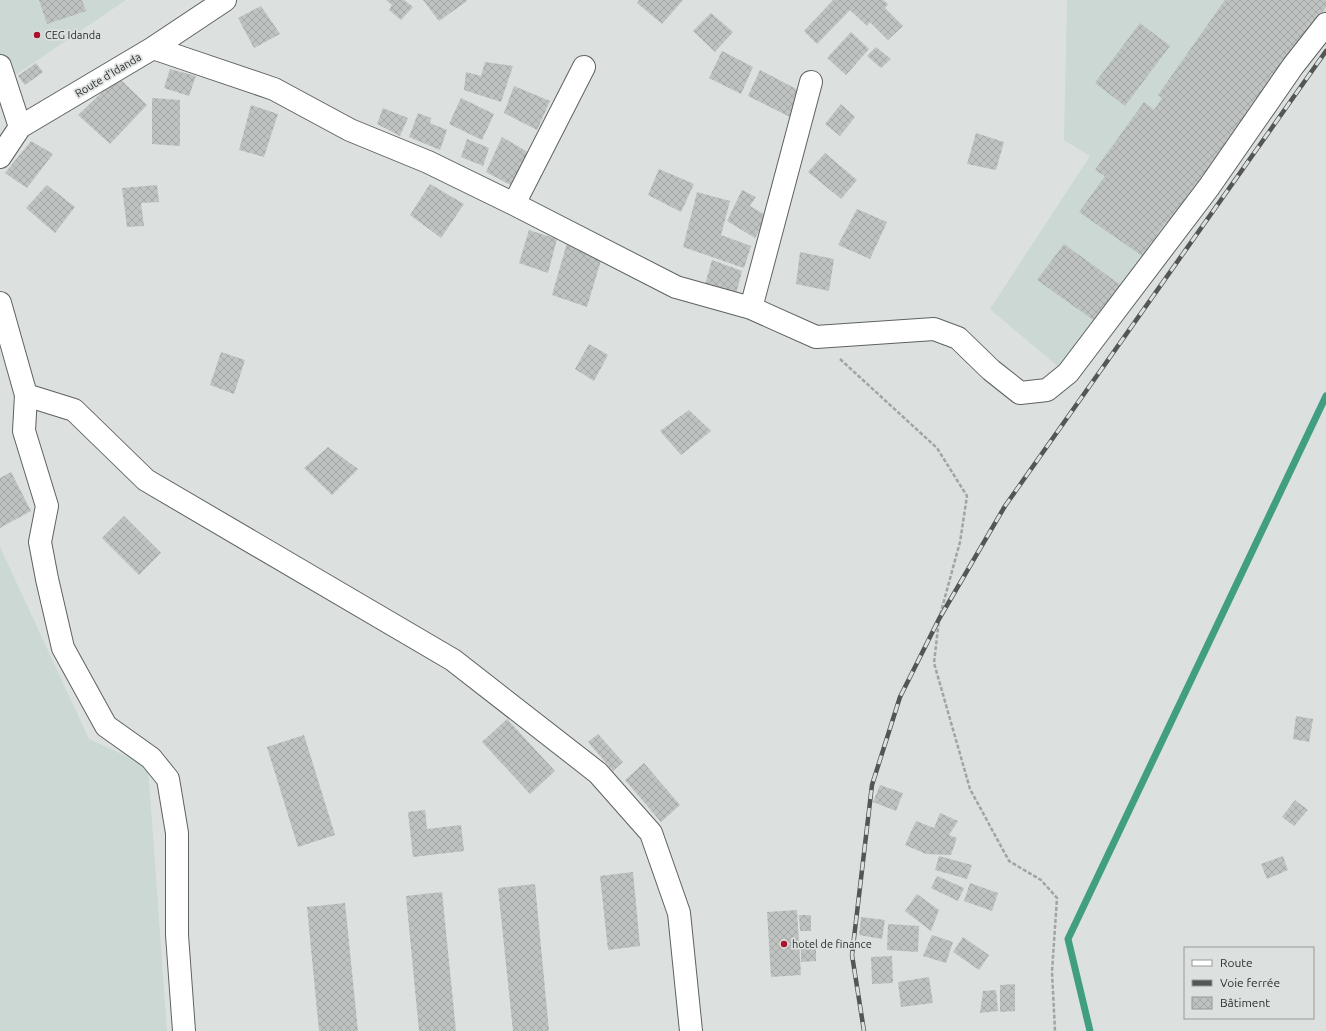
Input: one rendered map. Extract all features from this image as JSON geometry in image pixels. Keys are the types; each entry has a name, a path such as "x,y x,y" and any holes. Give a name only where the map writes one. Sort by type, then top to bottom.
{"street":[{"name":"Route d'Idanda","path":"0,157 20,128 153,48 225,0"},
{"path":"153,48 274,89 350,130 428,162 514,204 676,287 751,308 816,337 934,329 958,338 991,370 1020,393 1047,390 1068,373 1209,187 1293,66 1326,24"},
{"path":"0,66 20,128"},
{"path":"514,204 584,68"},
{"path":"751,308 811,82"},
{"path":"0,303 26,395 24,430 47,506 40,542 63,648 106,726 151,758 168,779 177,833 177,935 184,1031"},
{"path":"26,395 74,410 146,480 453,660 598,773 651,832 679,913 691,1031"}],"path":[{"path":"816,337 937,448 967,496 960,542 939,619 934,663 970,789 1009,861 1041,880 1057,898 1052,972 1055,1031"}],"shaded area":[{"name":"CEG Idanda","path":"0,0 126,0 17,74 0,71"},
{"path":"1067,0 1326,0 1326,20 1068,375 990,309 1090,156 1064,140"},
{"path":"0,547 89,739 148,766 167,1031 0,1031"}],"building":[{"path":"39,0 82,0 86,11 47,24"},
{"path":"386,0 404,0 413,7 401,20 389,10 392,5"},
{"path":"423,0 466,0 467,1 439,21"},
{"path":"639,0 683,0 662,24 637,3"},
{"path":"833,0 883,0 888,4 885,8 903,26 888,40 870,22 867,26 850,10 817,44 804,31"},
{"path":"1225,0 1326,0 1326,7 1230,142 1174,228 1166,222 1142,256 1079,212 1105,176 1095,170 1144,102 1154,110 1162,98 1158,95"},
{"path":"261,6 280,34 254,48 238,18"},
{"path":"711,13 733,32 715,52 693,31"},
{"path":"1140,23 1170,46 1125,106 1095,83"},
{"path":"851,32 869,49 846,75 827,58"},
{"path":"876,47 891,59 881,68 867,56"},
{"path":"722,51 753,67 741,94 709,78"},
{"path":"485,62 513,66 501,102 464,90 466,72 481,76"},
{"path":"36,63 43,72 25,85 18,76"},
{"path":"170,69 196,76 189,96 164,88"},
{"path":"760,70 802,92 790,117 748,96"},
{"path":"118,77 147,105 110,144 78,115"},
{"path":"514,86 550,101 537,130 504,113"},
{"path":"152,98 180,100 180,146 152,144"},
{"path":"461,98 494,114 482,140 449,124"},
{"path":"841,104 855,117 840,136 825,124"},
{"path":"251,105 278,114 264,157 239,150"},
{"path":"383,108 408,118 400,136 377,124"},
{"path":"418,113 431,118 430,123 447,130 440,150 409,137"},
{"path":"976,133 1004,142 996,170 967,164"},
{"path":"502,137 531,154 514,187 486,172"},
{"path":"467,139 489,148 483,166 461,157"},
{"path":"31,141 53,154 27,188 5,173"},
{"path":"825,153 857,180 841,199 808,172"},
{"path":"659,169 694,184 681,212 648,195"},
{"path":"430,184 464,204 441,238 410,215"},
{"path":"47,185 75,207 55,233 26,208"},
{"path":"157,185 159,202 141,203 144,226 127,227 122,188"},
{"path":"742,190 756,197 750,206 767,216 755,238 727,221"},
{"path":"697,192 730,201 721,235 751,246 744,268 683,247"},
{"path":"857,209 887,222 870,259 838,245"},
{"path":"529,230 557,239 548,273 519,263"},
{"path":"567,243 602,257 587,307 552,295"},
{"path":"1064,244 1122,286 1096,322 1037,280"},
{"path":"800,252 834,259 829,291 796,284"},
{"path":"712,260 742,271 735,298 704,288"},
{"path":"589,344 608,355 594,381 575,369"},
{"path":"221,352 245,360 234,394 210,385"},
{"path":"689,410 711,431 681,455 660,431"},
{"path":"328,447 358,469 332,495 304,468"},
{"path":"11,472 31,511 0,528 0,478"},
{"path":"124,516 161,553 139,575 102,538"},
{"path":"1296,716 1313,719 1309,742 1293,739"},
{"path":"507,719 555,771 530,794 482,742"},
{"path":"598,734 623,762 613,771 588,742"},
{"path":"304,735 335,835 298,847 267,747"},
{"path":"644,763 680,805 661,822 625,780"},
{"path":"880,785 903,793 896,811 873,802"},
{"path":"1295,800 1308,810 1294,826 1282,817"},
{"path":"425,810 427,829 461,825 464,851 413,857 408,812"},
{"path":"940,813 958,821 949,835 957,838 951,855 926,854 905,845 916,821 934,828"},
{"path":"939,856 972,865 967,879 935,870"},
{"path":"1283,856 1288,870 1267,879 1261,864"},
{"path":"633,872 640,946 608,950 600,876"},
{"path":"937,876 964,888 958,901 931,888"},
{"path":"970,883 998,893 992,911 964,901"},
{"path":"535,884 549,1031 513,1031 498,888"},
{"path":"442,892 456,1031 419,1031 406,896"},
{"path":"917,894 939,910 931,931 905,911"},
{"path":"345,903 358,1031 319,1031 307,907"},
{"name":"hotel de finance","path":"797,910 801,975 771,977 767,912"},
{"path":"799,915 811,915 811,931 800,931"},
{"path":"861,917 885,920 882,939 859,935"},
{"path":"888,924 919,926 918,952 887,950"},
{"path":"932,935 953,942 946,963 923,956"},
{"path":"963,937 989,955 979,970 953,952"},
{"path":"816,943 816,961 801,962 801,944"},
{"path":"892,956 893,983 872,984 871,957"},
{"path":"929,977 933,1003 901,1007 898,982"},
{"path":"1015,984 1015,1011 1000,1012 1000,985"},
{"path":"996,990 998,1011 980,1013 983,991"}],"waterway":[{"path":"1090,1031 1068,939 1326,396"}],"railway":[{"path":"864,1031 852,955 872,785 900,697 939,619 1005,506 1326,51"}],"place":[{"name":"CEG Idanda","path":"37,35"},
{"name":"hotel de finance","path":"784,944"}]}
